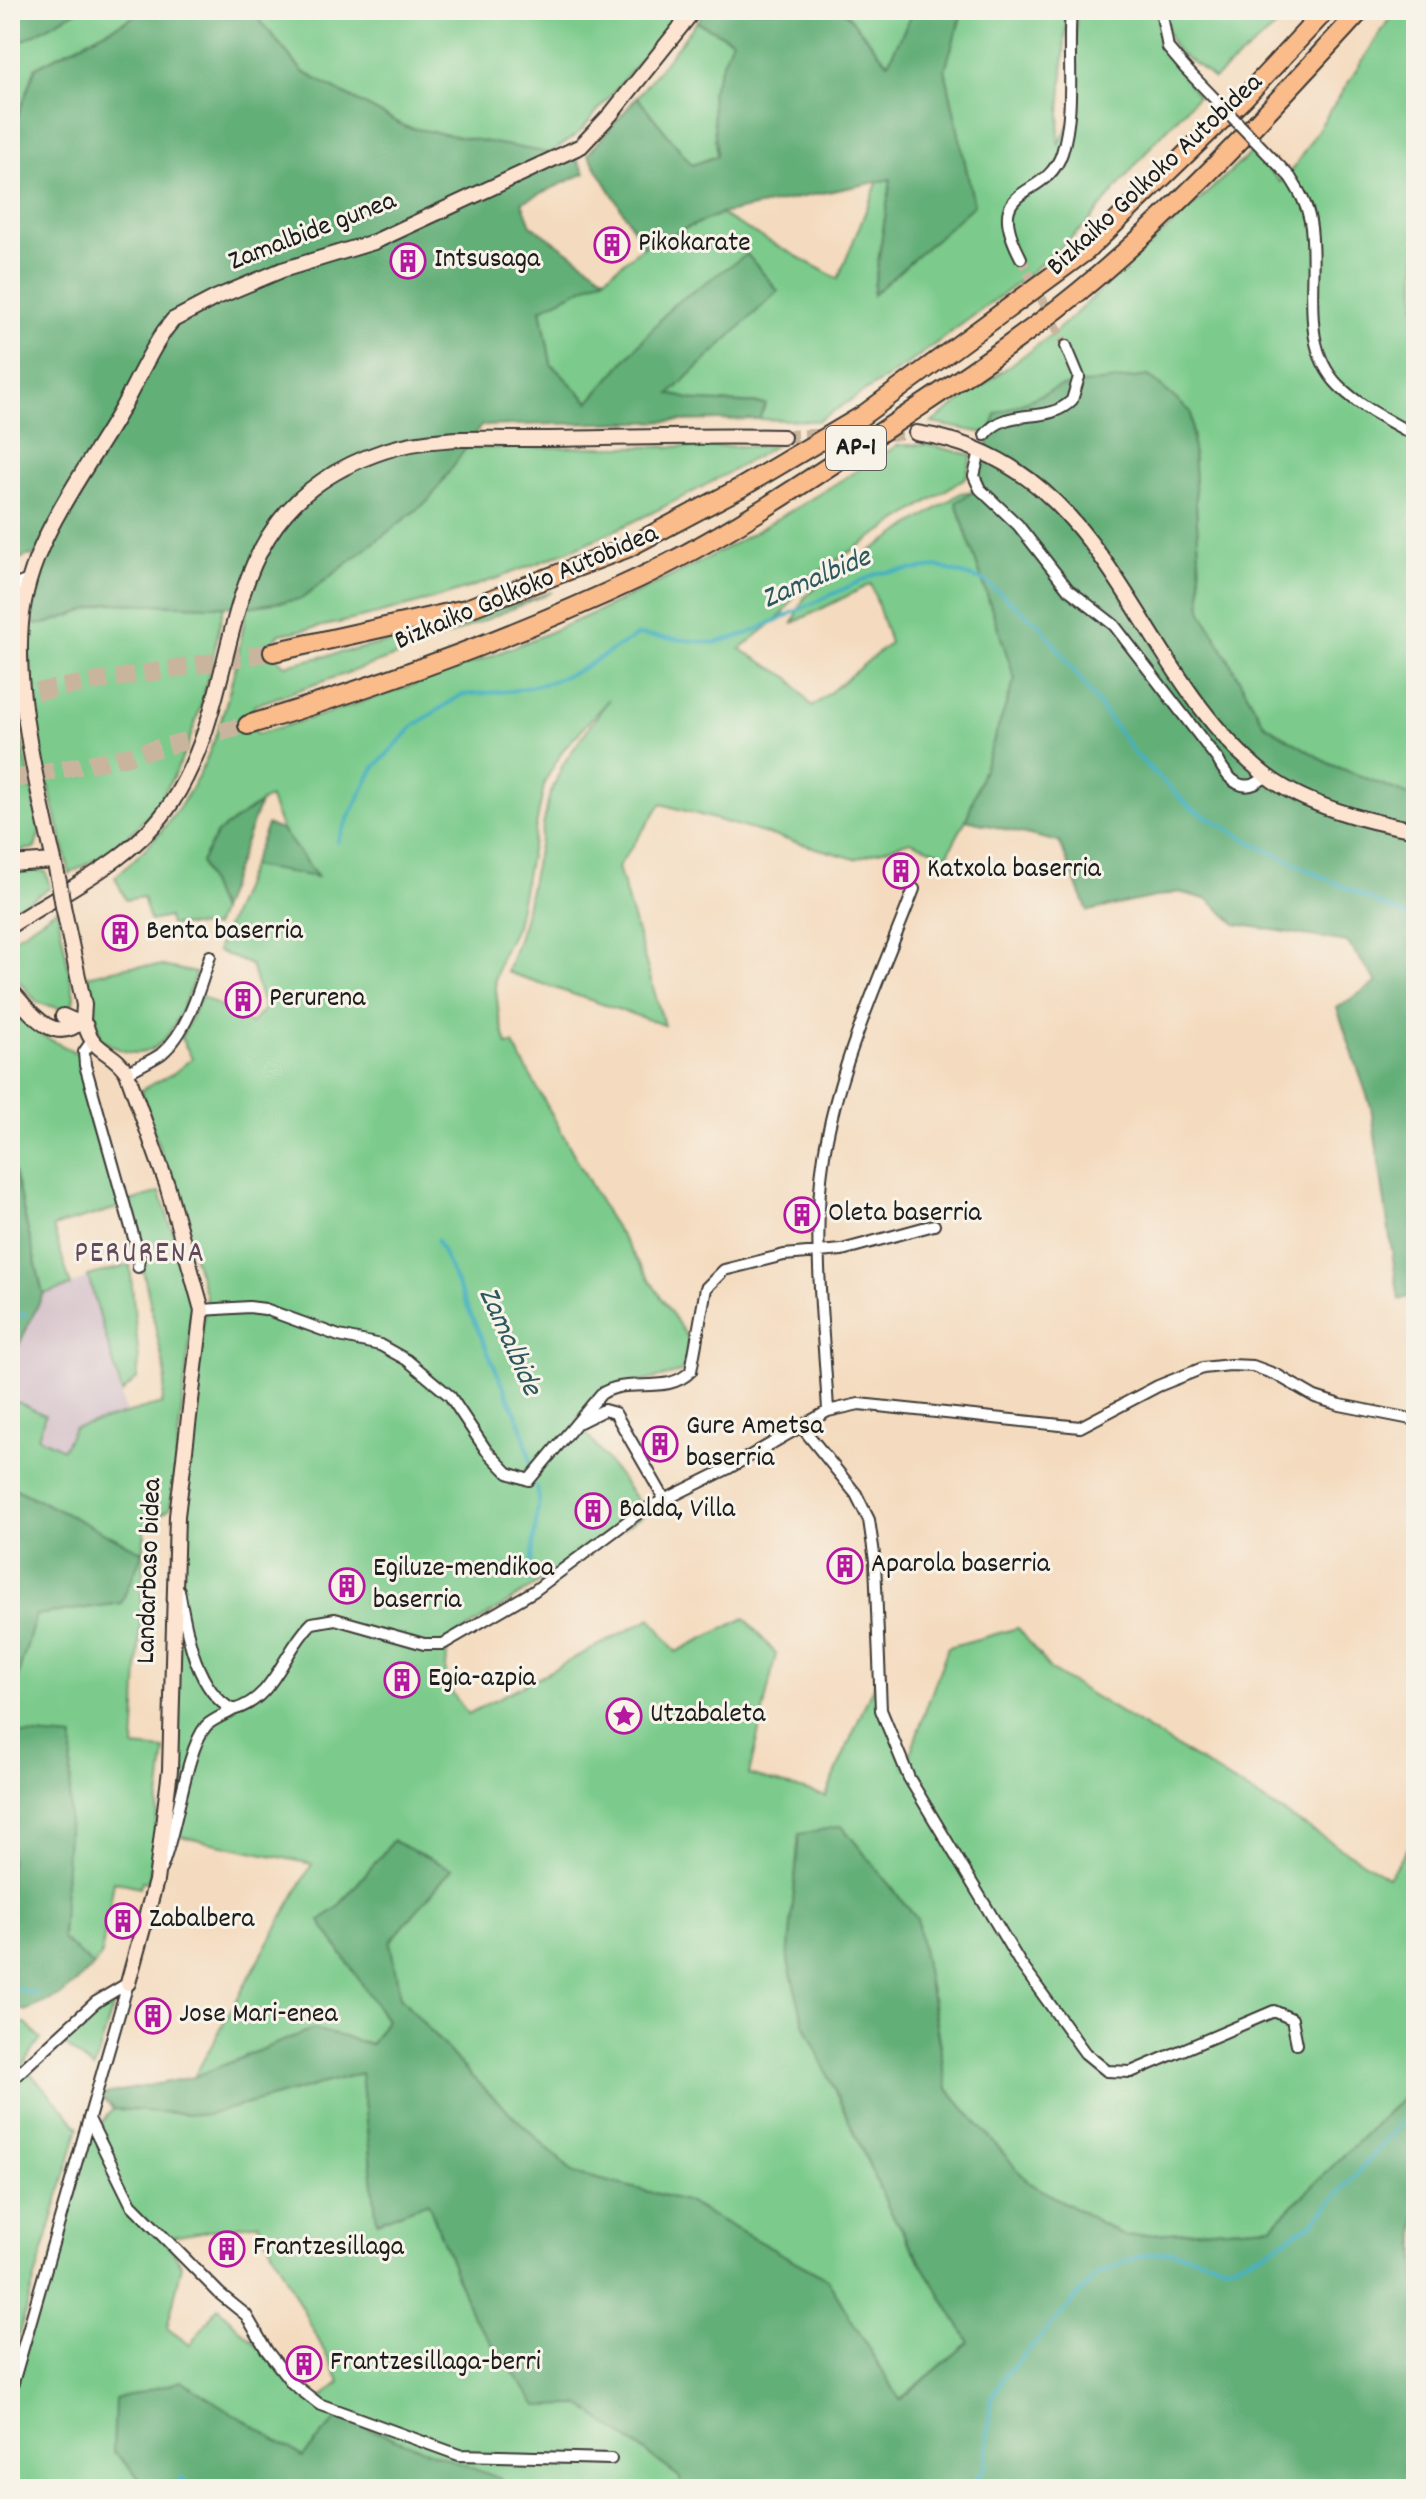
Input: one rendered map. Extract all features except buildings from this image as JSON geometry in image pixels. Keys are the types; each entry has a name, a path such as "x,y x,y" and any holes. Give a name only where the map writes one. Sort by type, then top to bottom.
{"highway":[{"name":"Bizkaiko Golkoko Autobidea","path":"273,652 466,609 627,548 742,487 862,416 1086,251 1244,98 1326,10"},
{"name":"Bizkaiko Golkoko Autobidea","path":"248,725 485,644 641,577 757,511 873,437 981,366 1100,274 1264,116 1361,10"}],"street":[{"name":"Zamalbide gunea","path":"79,1024 80,993 19,662 21,621 29,580 45,536 121,410 151,350 173,320 282,270 374,242 581,146 694,10"},
{"path":"1021,258 1010,237 1007,216 1015,198 1047,175 1062,153 1069,93 1071,10"},
{"path":"1161,10 1168,48 1290,177 1302,196 1311,225 1313,312 1321,356 1328,372 1348,394 1416,436"},
{"path":"985,435 1000,422 1056,412 1072,400 1079,377 1066,346"},
{"path":"916,433 949,438 976,447 1017,469 1053,497 1090,543 1223,734 1266,776 1321,804 1416,830"},
{"path":"10,926 125,853 163,813 183,784 201,744 238,601 254,559 292,508 343,469 387,450 467,439 783,437"},
{"path":"979,455 974,476 980,489 1018,525 1068,589 1114,625 1218,760 1226,776 1236,785 1249,787 1266,776"},
{"path":"10,612 18,584 29,580"},
{"path":"10,864 54,861"},
{"path":"828,1411 820,1194 834,1108 844,1070 914,889"},
{"path":"127,1073 163,1053 170,1044 197,995 210,956"},
{"path":"10,989 21,1002 37,1013 79,1024 85,1065 139,1256 138,1267"},
{"name":"Landarbaso bidea","path":"79,1024 127,1073 167,1185 202,1310 182,1460 175,1563 170,1770 156,1881 128,1983"},
{"path":"202,1310 265,1309 393,1352 450,1396 486,1450 508,1473 529,1480 590,1404 613,1386 673,1383 684,1378 695,1359 706,1288 724,1270 784,1255 842,1250 934,1225"},
{"path":"156,1881 176,1832 199,1739 207,1725 246,1706 268,1688 291,1648 312,1623 335,1619 424,1644 443,1644 534,1591 640,1512 729,1468 828,1411 859,1404 895,1406 1080,1427 1158,1386 1203,1368 1230,1365 1253,1366 1277,1375 1315,1397 1340,1405 1416,1420"},
{"path":"574,1425 604,1410 615,1413 665,1500"},
{"path":"801,1426 856,1494 869,1520 875,1561 881,1710 897,1751 934,1823 983,1903 1085,2053 1107,2071 1131,2072 1274,2011 1292,2019 1297,2044"},
{"path":"175,1563 181,1601 202,1674 211,1693 233,1710"},
{"path":"10,2081 96,2002 128,1983"},
{"path":"10,2393 128,1983"},
{"path":"89,2119 131,2204 220,2294 246,2315 267,2351 292,2383 319,2404 459,2455 611,2459"}],"shaded area":[{"path":"88,1276 126,1413 74,1428 64,1449 38,1437 45,1414 10,1398 10,1364 43,1294 71,1286"}],"green space":[{"path":"10,10 78,10 10,48"},
{"path":"78,10 147,10 36,67 10,138 10,48"},
{"path":"147,10 251,10 303,72 406,127 576,158 585,173 522,202 531,225 605,277 541,309 551,364 589,402 673,305 747,254 778,291 670,394 698,401 766,404 759,419 481,426 429,500 301,599 247,607 108,603 44,624 30,624 30,609 44,555 26,556 10,564 10,138 36,67"},
{"path":"251,10 683,10 579,133 547,155 406,127 303,72"},
{"path":"705,10 843,10 888,63 914,10 963,10 945,69 974,205 873,295 891,179 720,214 644,246 588,154 637,97 692,165 717,156 711,93 732,40 697,22"},
{"path":"843,10 914,10 888,63"},
{"path":"963,10 1067,10 1058,145 1075,115 1076,10 1157,10 1164,52 1198,96 1152,145 1087,224 1023,279 908,364 818,421 759,419 765,404 698,401 669,394 777,291 673,305 589,402 551,364 541,308 605,277 644,246 720,214 838,279 878,181 891,179 873,294 974,205 945,69"},
{"path":"1167,10 1296,10 1214,79 1174,47"},
{"path":"1395,10 1416,10 1416,798 1330,764 1264,724 1202,612 1191,412 990,434 931,423 1053,334 1253,151 1280,182 1294,167"},
{"path":"697,22 732,40 711,93 717,156 692,165 637,97"},
{"path":"1149,376 1191,412 1202,612 1264,724 1330,764 1416,798 1416,1294 1399,1300 1371,1107 1337,1008 1377,982 1347,942 1236,924 1209,900 1179,892 1088,911 1059,842 966,820 1015,679 956,502 974,491 996,414 1059,387"},
{"path":"898,445 928,445 972,455 966,477 803,582 783,614 740,649 790,678 812,707 890,643 871,584 793,623 804,598 822,582 961,493 974,491 956,503 1015,679 966,820 947,855 910,841 855,859 661,804 618,867 664,1025 507,972 523,923 549,797 563,764 609,699 563,750 545,781 516,926 501,956 495,980 499,1016 507,1045 513,1044 608,1216 689,1340 688,1360 681,1372 605,1391 577,1421 647,1513 448,1641 445,1683 468,1714 651,1618 676,1652 745,1618 776,1654 749,1775 826,1796 877,1677 884,1717 905,1768 948,1647 1018,1628 1051,1670 1388,1877 1416,1837 1416,2084 1272,2226 1125,2236 1029,2183 947,2088 930,1985 799,1834 788,1961 804,2023 890,2211 969,2342 899,2400 827,2279 685,2201 574,2173 473,2078 400,1997 390,1942 393,1841 338,1907 320,1921 386,2020 371,2044 313,2029 194,2077 312,1864 170,1834 181,1521 206,1296 141,1090 174,1073 192,1058 181,1038 201,996 251,1024 264,1009 251,965 217,951 251,866 317,876 282,830 269,797 217,833 201,862 220,911 214,927 170,925 168,917 150,921 143,897 126,900 115,877 147,847 172,817 208,756 230,687 247,607 301,599 429,500 466,448 775,446 657,510 536,564 412,605 280,634 274,639 273,655 285,665 413,637 552,592 410,651 255,705 249,720 257,734 477,662 584,618 742,539"},
{"path":"108,603 224,606 195,724 171,780 155,805 129,835 70,874 35,719 29,656 30,624 45,624"},
{"path":"17,715 40,830 35,848 10,852 10,716"},
{"path":"260,803 220,911 201,862 217,833"},
{"path":"267,825 282,830 317,877 251,866"},
{"path":"10,872 46,872 50,888 10,912"},
{"path":"57,909 74,996 73,1003 63,1009 38,1003 10,971 10,941"},
{"path":"131,966 162,966 196,973 174,1026 153,1049 139,1053 122,1050 101,1039 87,976"},
{"path":"10,1004 43,1036 79,1054 121,1207 53,1227 71,1286 43,1294 14,1172 10,1172"},
{"path":"14,1171 43,1294 10,1364 10,1172"},
{"path":"160,1192 175,1240 142,1250 127,1202"},
{"path":"181,1250 193,1314 170,1508 145,1526 134,1747 165,1750 149,1882 142,1881 140,1887 114,1881 101,1955 94,1966 62,1939 73,1739 10,1733 10,1702 36,1615 121,1603 143,1552 10,1486 10,1398 45,1415 38,1437 63,1449 74,1428 162,1404 166,1376 141,1261"},
{"path":"130,1265 139,1361 137,1379 122,1393 88,1276"},
{"path":"10,1486 143,1552 121,1603 36,1615 10,1702"},
{"path":"10,1733 73,1738 62,1939 94,1966 62,1995 25,2011 10,2003"},
{"path":"842,1826 917,1919 947,2088 1029,2183 1124,2236 1272,2226 1416,2084 1416,2489 680,2489 681,2478 581,2405 537,2406 471,2314 428,2202 377,2222 361,2073 207,2115 113,2109 100,2095 194,2077 313,2029 371,2044 386,2020 320,1921 338,1907 393,1841 452,1869 390,1942 400,1997 473,2078 574,2173 685,2201 827,2279 900,2400 969,2342 890,2211 804,2023 788,1961 799,1834"},
{"path":"116,1997 94,2069 60,2041"},
{"path":"10,2023 25,2023 41,2039 23,2065 79,2127 10,2365"},
{"path":"361,2073 377,2222 428,2202 471,2314 581,2405 681,2478 680,2489 496,2489 501,2480 303,2458 181,2381 113,2451 150,2489 10,2489 10,2400 89,2138 113,2109 207,2115","holes":["258,2223 340,2382 315,2403 218,2307 190,2345 167,2328 182,2265 165,2238"]},
{"path":"181,2381 303,2457 338,2417 501,2479 496,2489 150,2489 113,2451 115,2399"}],"waterway":[{"name":"Zamalbide","path":"337,842 373,769 415,725 461,695 511,691 547,683 578,671 638,635 714,643 747,634 878,573 939,567 985,581 1042,627 1135,754 1190,807 1254,844 1416,921"},
{"name":"Zamalbide","path":"437,1240 522,1427 531,1465"},
{"path":"10,1315 25,1315"},
{"name":"Zamalbide","path":"529,1581 539,1498 537,1488"},
{"path":"10,1987 37,1994"},
{"path":"969,2489 986,2466 990,2403 1002,2379 1097,2275 1136,2257 1169,2251 1228,2265 1267,2251 1313,2223 1416,2106"},
{"path":"180,2478 196,2489"}],"tunnel":[{"path":"1021,258 1066,346"},
{"path":"783,437 916,433"},
{"path":"10,696 273,652"},
{"path":"10,780 124,757 248,725"}],"place":[{"name":"Pikokarate","path":"612,245"},
{"name":"Intsusaga","path":"408,261"},
{"name":"Katxola baserria","path":"901,871"},
{"name":"Benta baserria","path":"120,933"},
{"name":"Perurena","path":"243,1000"},
{"name":"Oleta baserria","path":"802,1215"},
{"name":"Gure Ametsa baserria","path":"660,1444"},
{"name":"Balda, Villa","path":"593,1511"},
{"name":"Aparola baserria","path":"845,1566"},
{"name":"Egiluze-mendikoa baserria","path":"347,1586"},
{"name":"Egia-azpia","path":"402,1680"},
{"name":"Utzabaleta","path":"624,1716"},
{"name":"Zabalbera","path":"123,1921"},
{"name":"Jose Mari-enea","path":"153,2016"},
{"name":"Frantzesillaga","path":"227,2249"},
{"name":"Frantzesillaga-berri","path":"304,2364"}],"district":[{"name":"PERURENA","path":"140,1255"}]}
